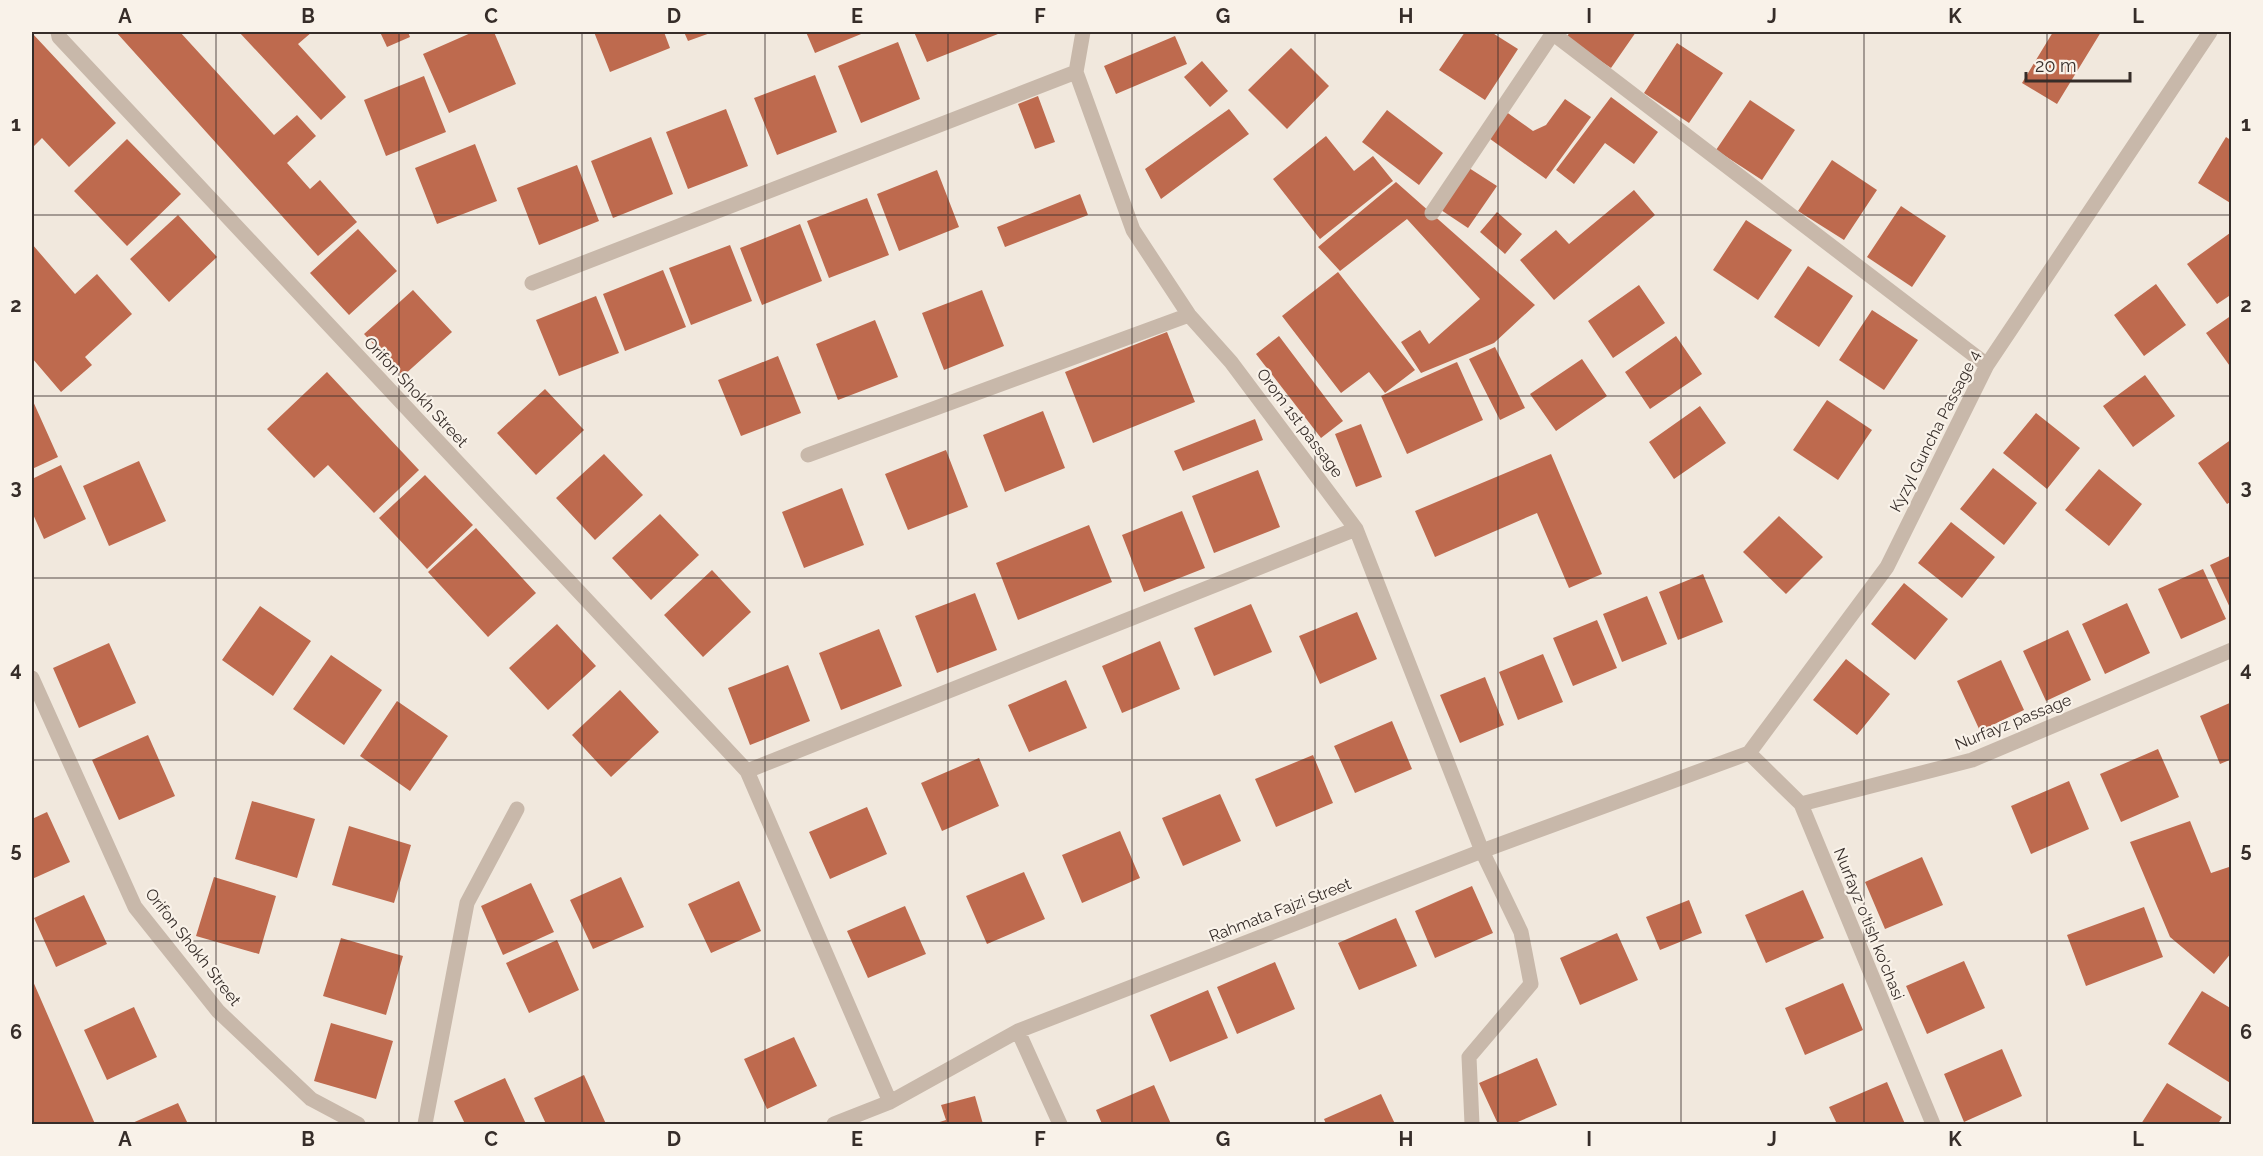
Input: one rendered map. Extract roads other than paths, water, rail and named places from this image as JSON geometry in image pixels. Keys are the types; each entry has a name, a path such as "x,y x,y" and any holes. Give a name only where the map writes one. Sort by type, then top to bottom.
{"street":[{"path":"532,283 1076,72 1083,32"},
{"path":"1432,213 1552,32 1987,365"},
{"name":"Kyzyl Guncha Passage 4","path":"1749,753 1887,567 1987,365 2210,32"},
{"name":"Orifon Shokh Street","path":"58,34 747,771 890,1102"},
{"name":"Orom 1st passage","path":"1076,72 1134,230 1189,315 1231,362 1356,529 1482,850 1521,932 1531,984 1469,1057 1472,1125"},
{"path":"808,455 1189,315"},
{"path":"747,771 1356,529"},
{"name":"Nurfayz passage","path":"1801,804 1972,760 2232,650"},
{"name":"Orifon Shokh Street","path":"32,678 135,907 218,1011 311,1100 358,1125"},
{"name":"Nurfayz o'tish ko'chasi","path":"1749,753 1801,804 1933,1125"},
{"name":"Rahmata Fajzi Street","path":"834,1125 890,1102 1018,1031 1482,850 1749,753"},
{"path":"425,1125 467,903 518,809"},
{"path":"1018,1031 1060,1125"}]}
